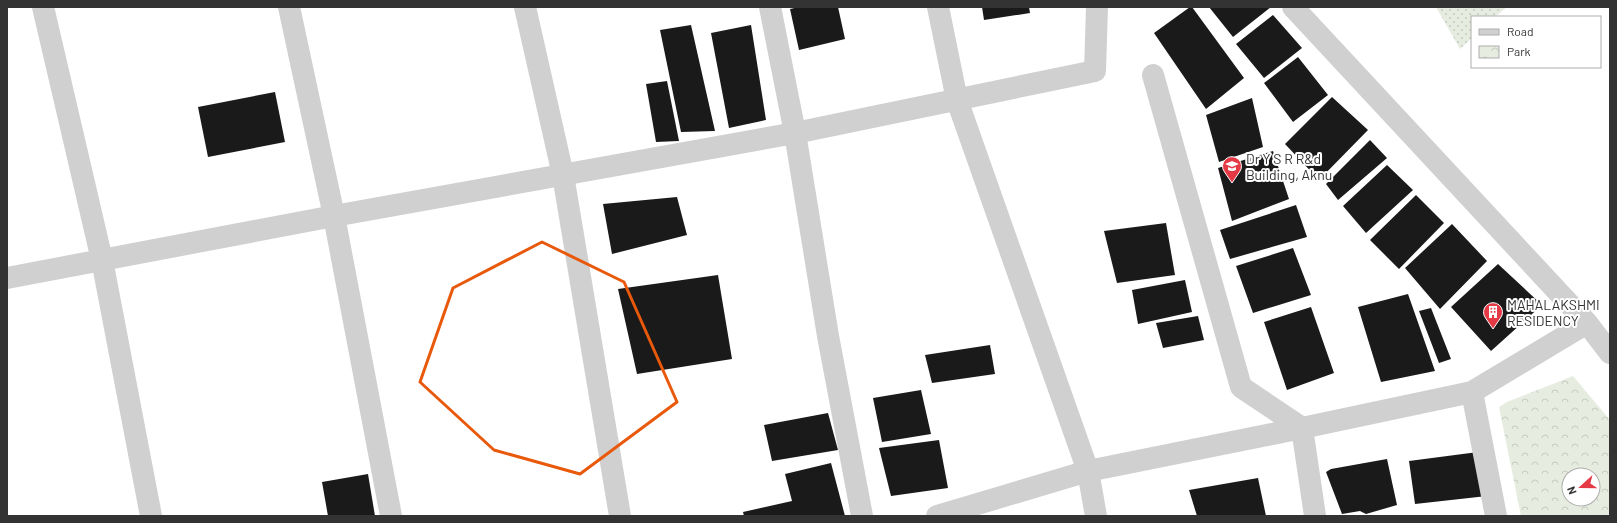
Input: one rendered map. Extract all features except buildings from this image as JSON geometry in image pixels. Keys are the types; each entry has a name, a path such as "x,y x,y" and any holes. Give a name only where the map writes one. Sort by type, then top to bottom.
{"street":[{"path":"43,7 102,260 151,516"},
{"path":"289,7 334,216 391,516"},
{"path":"525,7 563,176 620,516"},
{"path":"770,7 796,133 828,336 862,516"},
{"path":"938,7 957,100 1088,471 1096,516"},
{"path":"7,278 334,216 796,133 1095,71 1097,7"},
{"path":"1293,7 1587,323 1610,353"},
{"path":"1153,75 1242,387 1302,428 1315,516"},
{"path":"937,516 1088,471 1472,392 1587,323"},
{"path":"1472,392 1496,516"}],"highlighted area":[{"path":"542,242 624,282 677,402 580,474 494,450 420,382 453,288"}],"green space":[{"path":"1436,7 1507,7 1496,16 1471,16 1471,39 1460,49"},
{"path":"1573,376 1610,420 1610,516 1521,516 1499,407 1507,402"}],"place":[{"name":"Dr Y S R R&d Building, Aknu","path":"1232,183"},
{"name":"MAHALAKSHMI RESIDENCY","path":"1493,329"}]}
